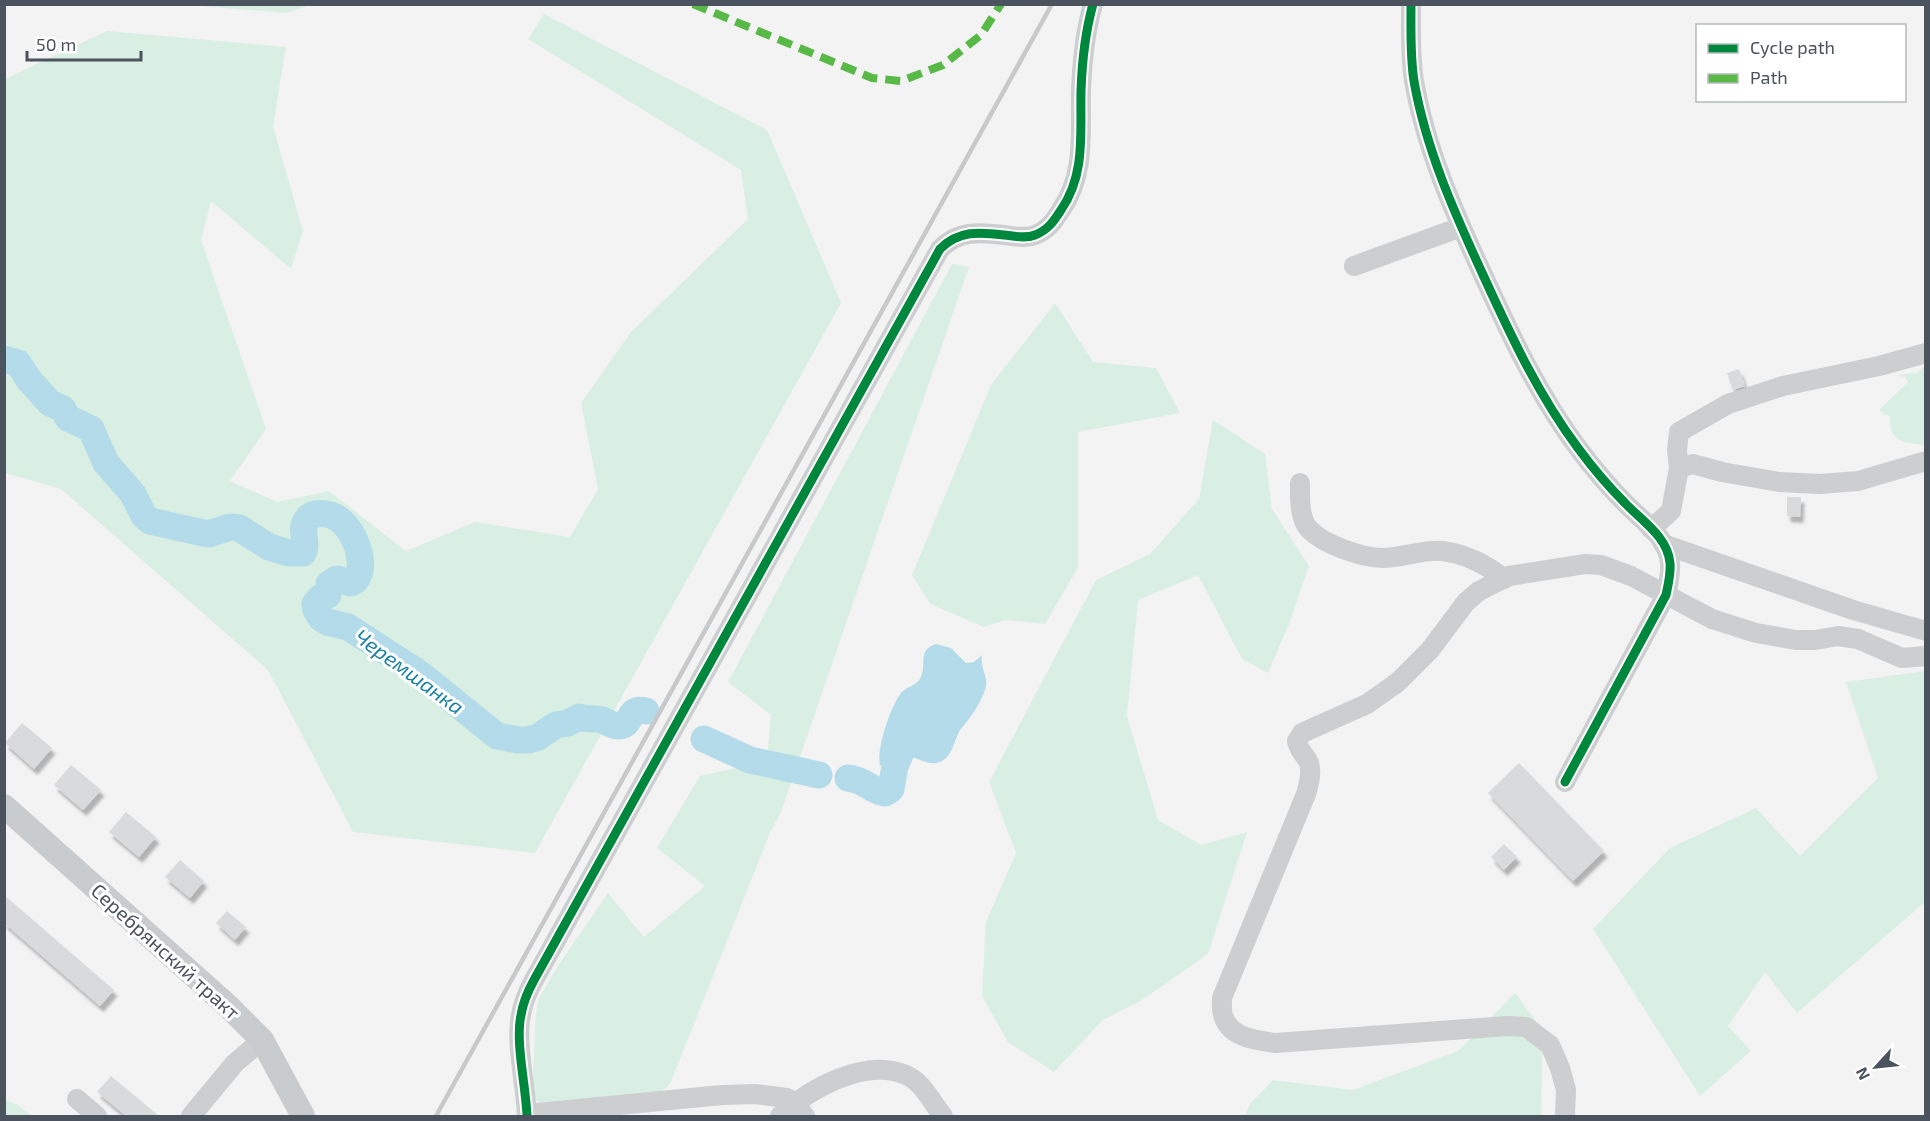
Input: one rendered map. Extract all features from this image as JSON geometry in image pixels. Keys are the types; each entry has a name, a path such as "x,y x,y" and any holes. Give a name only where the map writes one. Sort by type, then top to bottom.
{"main road":[{"name":"Серебрянский тракт","path":"4,806 219,998 262,1040 303,1116"}],"street":[{"path":"943,1116 913,1079 906,1075 884,1071 845,1076 818,1089 793,1112 778,1095 755,1094 722,1095 527,1115 519,1033 520,1017 525,998 534,980 940,249 953,238 966,234 1032,236 1046,230 1066,203 1076,180 1080,160 1083,57 1086,30 1093,4"},
{"path":"1411,4 1411,54 1419,105 1433,153 1461,227 1518,349 1554,413 1604,480 1657,536 1670,563 1666,595 1565,782"},
{"path":"1354,266 1461,227"},
{"path":"1657,536 1671,511 1679,468 1677,450 1679,432 1728,404 1783,386 1879,366 1926,353"},
{"path":"1679,468 1693,464 1722,472 1779,482 1820,484 1858,481 1926,461"},
{"path":"1299,483 1301,507 1307,526 1323,540 1363,555 1384,558 1441,551 1470,558 1491,568 1504,579"},
{"path":"1657,536 1853,610 1926,631"},
{"path":"1565,1116 1566,1090 1550,1045 1526,1027 1507,1026 1275,1042 1244,1037 1231,1028 1223,1017 1222,998 1311,777 1309,764 1299,750 1297,741 1302,733 1367,704 1398,682 1430,650 1466,602 1479,591 1504,579 1531,572 1585,564 1601,565 1631,576 1712,619 1756,633 1796,640 1815,640 1838,636 1858,639 1902,658 1926,656"},
{"path":"191,1116 235,1063 262,1040"},
{"path":"77,1099 97,1116"}],"green space":[{"path":"189,5 311,5 286,13"},
{"path":"544,14 767,130 841,303 535,853 353,832 268,670 61,489 5,473 5,79 107,31 286,47 273,126 303,231 291,269 211,201 201,240 266,429 230,481 277,502 329,491 406,551 475,522 570,537 598,489 581,403 631,332 748,219 741,170 528,39"},
{"path":"952,264 969,267 781,812 770,833 670,1084 661,1092 538,1103 534,1097 533,1075 536,1012 539,998 559,964 608,893 644,937 705,886 657,848 700,776 767,761 771,715 728,682"},
{"path":"1055,303 1093,362 1156,368 1180,413 1078,432 1078,568 1045,624 1005,620 984,627 930,604 912,575 991,385"},
{"path":"1926,368 1925,445 1899,440 1892,431 1890,416 1883,414 1880,409 1908,382 1905,377 1896,375 1916,373"},
{"path":"1213,420 1265,454 1272,509 1309,566 1289,624 1268,673 1242,659 1198,575 1138,600 1127,716 1158,820 1201,845 1247,832 1208,954 1142,1000 1103,1020 1054,1072 1008,1042 982,996 986,922 1016,853 989,782 1096,580 1150,554 1199,499"},
{"path":"1925,671 1925,902 1797,1013 1765,972 1728,1026 1751,1051 1700,1096 1593,929 1670,848 1756,808 1800,856 1878,778 1846,682"},
{"path":"1515,993 1543,1030 1541,1116 1245,1116 1250,1104 1273,1080 1353,1090 1458,1051"},
{"path":"5,1100 16,1104 32,1116 5,1116"}],"water":[{"path":"936,644 951,648 966,663 974,662 982,655 986,683 981,699 960,730 949,755 942,761 930,763 911,757 899,767 880,765 882,739 893,707 901,693 920,679 924,654"}],"building":[{"path":"1739,369 1745,386 1733,390 1727,373"},
{"path":"1787,497 1801,497 1800,517 1787,516"},
{"path":"22,723 52,748 34,769 5,743"},
{"path":"1519,763 1604,851 1573,881 1488,793"},
{"path":"71,765 101,790 83,810 54,785"},
{"path":"126,812 156,837 139,857 109,832"},
{"path":"1504,844 1517,857 1504,870 1491,857"},
{"path":"180,860 204,881 190,898 165,877"},
{"path":"4,895 114,990 100,1006 4,923"},
{"path":"227,911 246,927 235,940 216,923"},
{"path":"111,1076 159,1116 126,1116 97,1092"}],"waterway":[{"name":"Черемшанка","path":"4,359 18,363 29,380 50,403 63,409 68,418 91,429 106,463 133,494 144,516 150,521 208,534 231,527 239,528 269,547 289,553 303,553 305,549 304,527 308,518 314,514 326,514 337,518 346,526 358,548 360,571 357,579 350,583 337,579 329,584 328,595 320,598 315,604 321,618 327,622 348,627 419,673 497,736 528,740 538,737 556,725 568,723 579,717 600,719 620,726 624,725 636,711 646,711"},
{"name":"Черемшанка","path":"704,739 750,760 819,775"},
{"name":"Черемшанка","path":"848,778 885,793 891,789 895,766 902,750"}],"railway":[{"path":"436,1116 1052,4"}],"marked path":[{"path":"693,4 872,78 901,81 943,65 981,35 1001,4"}],"cycle path":[{"path":"527,1116 519,1026 530,988 940,249 962,235 986,233 1023,237 1035,235 1050,225 1069,196 1075,182 1080,152 1082,69 1093,4"},
{"path":"1411,4 1414,81 1426,132 1452,205 1494,299 1526,365 1564,428 1606,483 1659,537 1670,563 1666,595 1565,782"}]}
